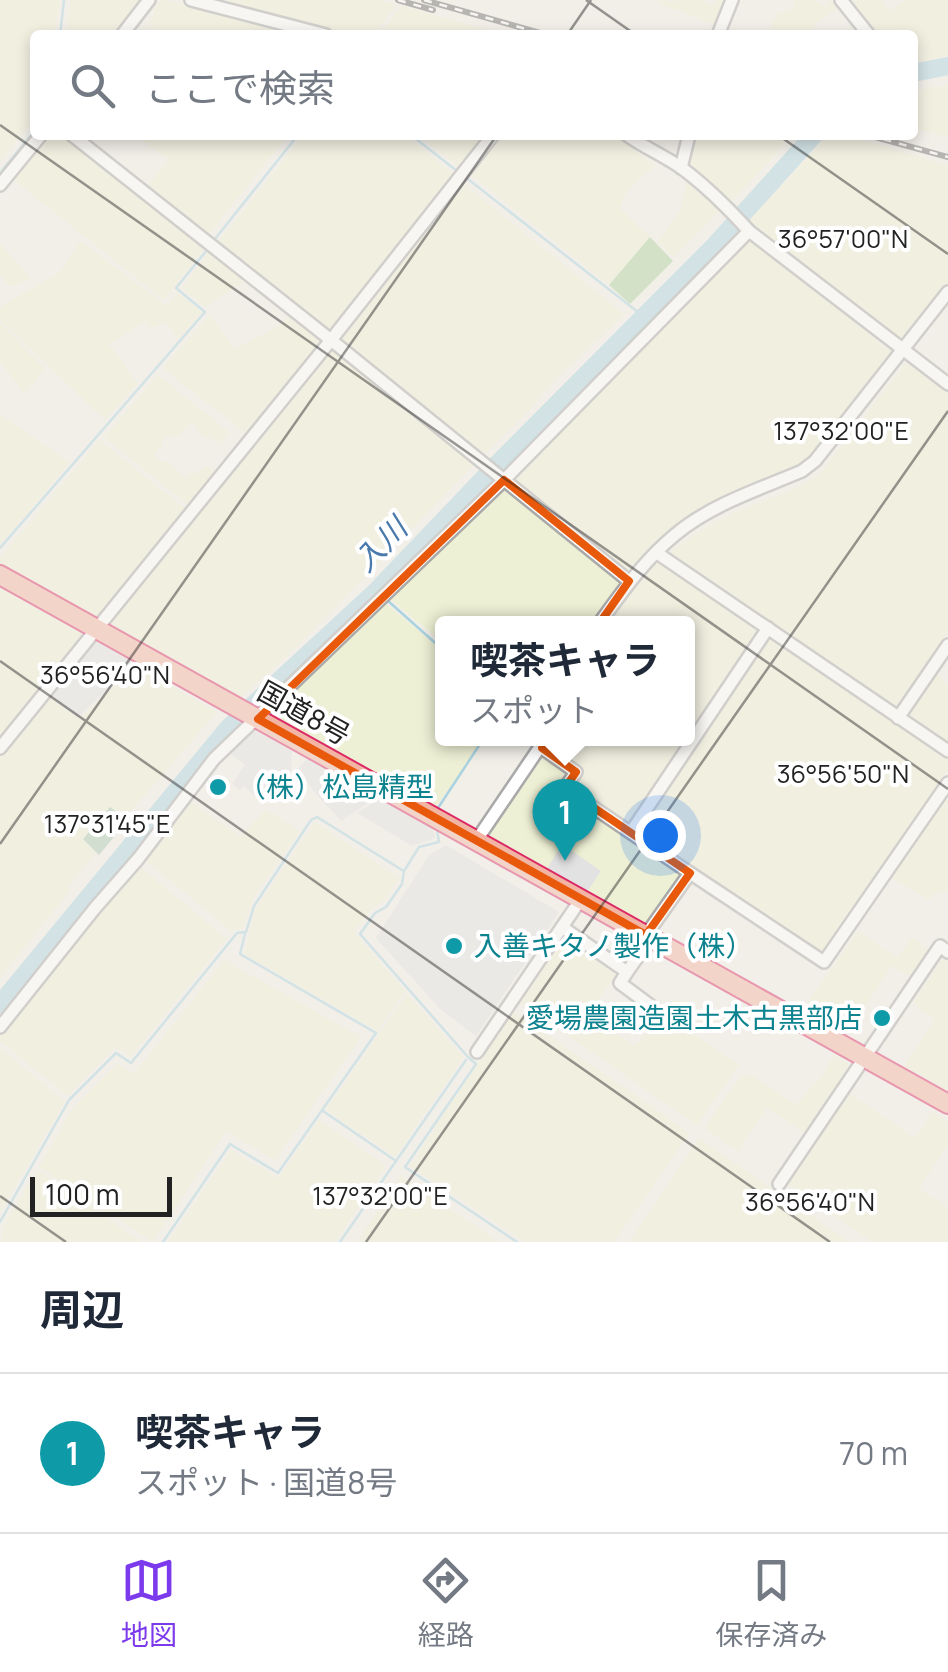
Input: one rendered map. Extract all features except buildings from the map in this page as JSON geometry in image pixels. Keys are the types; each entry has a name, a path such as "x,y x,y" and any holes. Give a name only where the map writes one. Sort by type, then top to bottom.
{"highway":[{"name":"国道8号","path":"0,575 948,1104"}],"street":[{"path":"126,30 149,0"},
{"path":"191,0 307,30"},
{"path":"720,30 732,0"},
{"path":"841,0 866,30"},
{"path":"0,185 37,140"},
{"path":"78,140 629,581"},
{"path":"0,748 489,140"},
{"path":"634,140 681,168 728,208 749,232 948,384"},
{"path":"681,168 688,140"},
{"path":"0,1027 138,860 214,759 504,480 749,232"},
{"path":"605,616 629,581 676,534 712,510 802,471 815,461 948,292"},
{"path":"657,552 948,751"},
{"path":"695,737 768,628"},
{"path":"898,718 948,644"},
{"path":"476,841 542,746"},
{"path":"547,746 576,772 564,788 824,962 948,783"},
{"path":"631,832 689,746"},
{"path":"655,1009 620,983 690,873"},
{"path":"477,1052 581,900"},
{"path":"562,927 628,972"},
{"path":"779,1184 940,946 948,952"}],"highlighted area":[{"path":"504,480 629,581 569,667 542,748 576,772 565,788 690,873 646,935 258,719"}],"green space":[{"path":"0,0 60,0 56,30 30,30 30,124 0,162"},
{"path":"71,0 142,0 119,30 67,30"},
{"path":"168,0 276,30 156,30 150,25 156,4"},
{"path":"208,0 380,0 397,5 377,30 319,30"},
{"path":"704,0 708,6 722,0 724,5 716,25 653,1"},
{"path":"794,0 815,0 824,7 836,0 841,6 815,24 813,30 769,30 777,14 794,9"},
{"path":"882,0 890,11 906,0 948,0 948,56 918,62 918,30 871,30 853,3"},
{"path":"402,6 488,30 382,30"},
{"path":"948,86 948,137 918,129 918,91"},
{"path":"45,140 70,140 206,246 164,300 13,179"},
{"path":"142,140 285,140 207,236 146,188 168,160"},
{"path":"299,140 411,140 456,176 330,335 216,245"},
{"path":"425,140 485,140 461,169"},
{"path":"498,140 621,140 655,166 626,193 620,208 650,237 609,285 471,175"},
{"path":"693,140 787,140 728,204 686,166"},
{"path":"824,140 864,140 948,166 948,283 902,344 746,223"},
{"path":"687,183 720,211 674,257 658,242 679,212"},
{"path":"464,184 624,314 483,455 338,340"},
{"path":"650,237 673,261 630,304 609,285"},
{"path":"749,238 891,352 811,457 799,467 714,504 672,529 628,574 513,479"},
{"path":"80,241 167,306 178,293 202,312 178,339 165,322 151,328 146,321 109,344 138,384 105,420 0,320 0,307 60,272"},
{"path":"0,243 30,278 11,287 0,275"},
{"path":"210,250 247,280 205,307 182,288"},
{"path":"292,314 324,340 323,345 248,435 163,368 210,315 234,349 276,328"},
{"path":"0,323 45,369 24,394 0,361"},
{"path":"332,346 476,463 302,642 238,700 114,630 113,620"},
{"path":"906,363 948,391 948,631 897,708 670,552 737,511 818,476"},
{"path":"158,375 230,433 220,444 212,437 203,438 195,425 189,423 180,436 163,437 162,446 154,454 156,460 170,463 184,478 208,465 217,475 192,508 104,437"},
{"path":"0,414 70,463 0,545"},
{"path":"100,440 188,511 105,614 93,618 0,565 0,557"},
{"path":"501,487 623,583 600,616 435,616 435,636 389,598"},
{"path":"658,562 759,631 695,727 695,616 615,616"},
{"path":"0,588 81,633 80,640 0,739"},
{"path":"384,602 435,644 435,746 480,746 434,809 269,719"},
{"path":"770,638 948,758 948,770 824,955 639,831"},
{"path":"136,666 217,712 125,818 110,808 83,839 96,853 0,978 0,758 49,697 79,719"},
{"path":"937,673 948,687 948,744 908,717"},
{"path":"682,746 630,824 574,788 586,770 551,747"},
{"path":"542,756 568,773 558,791 682,874 645,930 486,838"},
{"path":"948,793 948,892 939,891 928,899 891,878"},
{"path":"190,801 240,837 266,809 300,832 255,895 242,929 231,931 144,859"},
{"path":"110,807 128,820 99,855 83,839"},
{"path":"315,822 399,878 384,901 373,907 354,932 405,991 377,1031 244,954 256,908"},
{"path":"137,864 227,939 131,1056 115,1047 68,1096 0,1041 0,1035"},
{"path":"858,931 897,958 912,937 930,951 913,978 892,966 846,1035 806,1014 805,1006"},
{"path":"564,934 618,972 587,1014 634,1046 674,999 693,1013 685,1029 739,1065 697,1125 519,1002"},
{"path":"943,958 948,962 948,1091 904,1066 935,1020 913,1003"},
{"path":"224,960 361,1037 275,1160 226,1131 153,1242 39,1167 74,1106 117,1063 134,1074"},
{"path":"407,994 464,1057 395,1157 326,1110"},
{"path":"512,1010 690,1133 614,1242 525,1242 410,1166"},
{"path":"0,1048 65,1102 0,1212"},
{"path":"834,1055 850,1066 805,1133 767,1108 738,1151 704,1128 740,1077 751,1074 796,1105"},
{"path":"847,1092 915,1138 933,1112 948,1122 948,1145 919,1188 948,1208 948,1242 872,1242 787,1183"},
{"path":"319,1120 386,1166 335,1242 168,1242 231,1150 278,1178"},
{"path":"699,1138 850,1242 629,1242"},
{"path":"37,1170 142,1242 0,1242 6,1222"},
{"path":"401,1176 499,1242 357,1242"}],"shaded area":[{"path":"95,641 135,663 78,717 50,695"},
{"path":"243,724 292,751 291,772 264,805 244,786 240,790 232,784 245,765 228,752"},
{"path":"307,759 377,797 341,821 297,769"},
{"path":"379,799 433,828 435,838 412,846 357,813"},
{"path":"562,844 601,871 585,895 545,872"},
{"path":"446,845 559,912 476,1036 441,1010 376,938 429,855"}],"waterway":[{"path":"61,30 64,0"},
{"name":"入川","path":"918,72 948,66"},
{"path":"0,173 30,136"},
{"path":"215,239 294,140"},
{"path":"417,140 457,171"},
{"name":"入川","path":"0,1004 229,727 376,591 714,246 809,140"},
{"path":"464,176 643,316"},
{"path":"0,548 205,312 176,288 207,250"},
{"path":"387,600 435,643"},
{"path":"438,808 479,746"},
{"path":"0,1222 69,1100 116,1053 131,1063 237,933 246,932 254,906 311,820 317,817 402,870"},
{"path":"437,830 439,842 419,847 404,871 402,884 360,934 476,1064 405,1167 517,1242"},
{"path":"163,1242 230,1144 278,1173 376,1033 240,954 245,934"},
{"path":"323,1111 396,1161 466,1060"},
{"path":"340,1242 396,1161"}],"railway":[{"path":"398,0 433,10"},
{"path":"424,0 529,30"},
{"path":"886,140 948,157"}],"place":[{"name":"（株）松島精型","path":"218,787"},
{"name":"喫茶キャラ","path":"565,861"},
{"name":"入善キタノ製作（株）","path":"454,946"},
{"name":"愛場農園造園土木古黒部店","path":"882,1018"}]}
